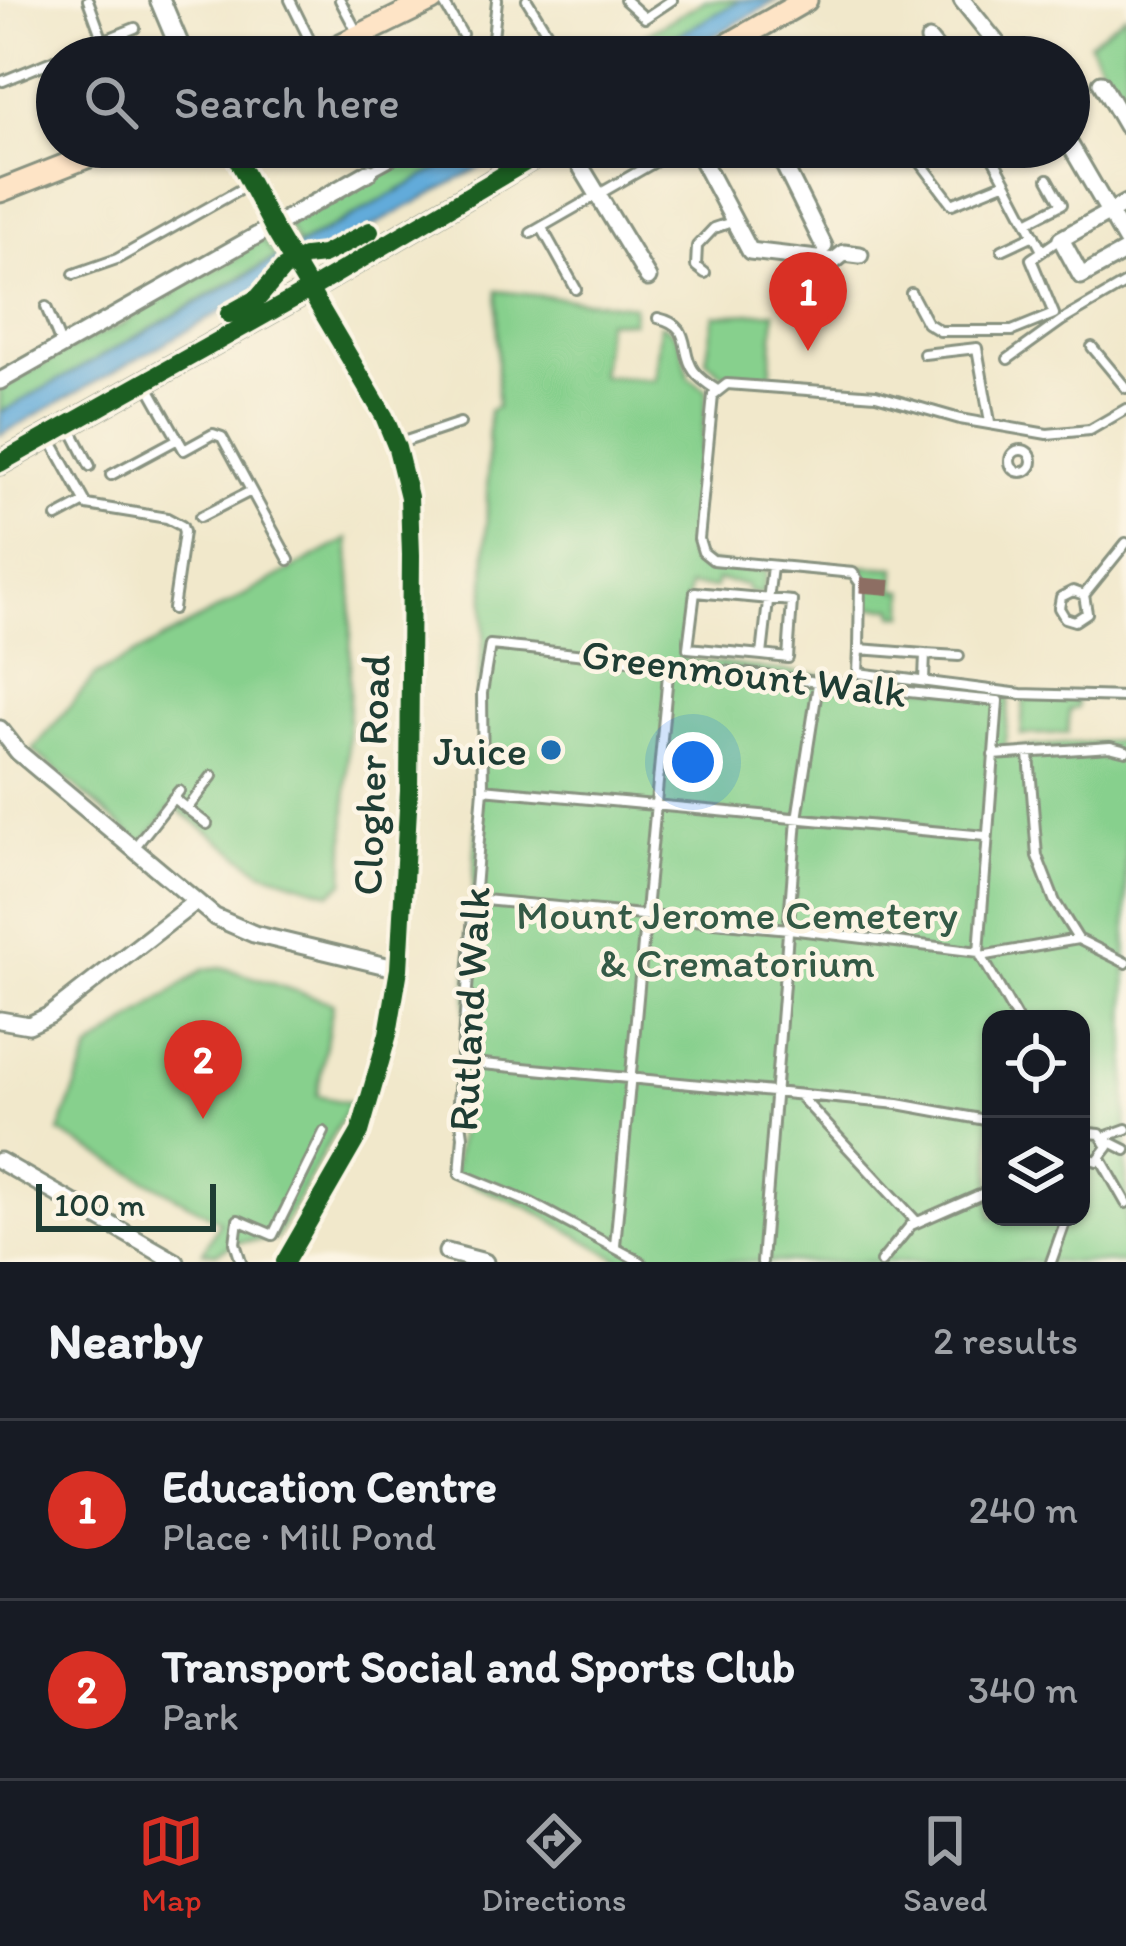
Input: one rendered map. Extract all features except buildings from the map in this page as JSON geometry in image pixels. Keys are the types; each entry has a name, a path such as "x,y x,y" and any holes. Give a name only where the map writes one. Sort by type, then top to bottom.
{"main road":[{"path":"359,36 432,0"},
{"path":"746,35 806,0"},
{"path":"1,189 56,168"},
{"path":"0,463 514,168"}],"street":[{"path":"161,0 176,36"},
{"path":"962,0 990,36"},
{"path":"1101,82 1126,126"},
{"name":"Clogher Road","path":"241,168 373,398 396,444 409,497 412,653 399,968 388,1034 360,1132 285,1262"},
{"path":"582,168 648,278"},
{"path":"710,168 745,244 757,254 834,261 844,253 860,255"},
{"path":"785,168 824,246"},
{"path":"1083,168 1126,241"},
{"path":"0,381 275,230 369,172"},
{"path":"1126,203 1061,239 1081,276 1126,251"},
{"path":"0,729 18,752 215,917 254,934 399,968"},
{"path":"0,1020 29,1024 50,1016 195,902"},
{"path":"0,1161 176,1262"},
{"path":"447,1252 485,1262"}],"lane":[{"path":"88,0 101,36"},
{"path":"290,0 307,36"},
{"path":"340,0 359,36"},
{"path":"442,0 462,34"},
{"path":"493,36 497,0"},
{"path":"527,0 549,36"},
{"path":"625,0 645,18 672,0"},
{"path":"115,36 135,28"},
{"path":"3,81 36,68"},
{"path":"369,172 376,168"},
{"path":"531,233 647,168"},
{"path":"925,168 952,204 1006,182"},
{"path":"997,168 1041,249"},
{"path":"1028,222 1062,204 1048,179"},
{"path":"74,274 117,259 249,184"},
{"path":"705,273 699,271 696,259 702,236 734,216"},
{"path":"542,228 577,289"},
{"path":"1002,250 1034,235"},
{"path":"911,293 927,323 940,331 1012,331 1054,314 1030,259 1061,239"},
{"path":"1008,359 1060,321 1126,283"},
{"path":"46,307 62,347"},
{"path":"658,318 678,328 687,342 693,370 717,390"},
{"path":"1091,347 1126,388"},
{"path":"924,355 977,348 990,422"},
{"path":"146,382 184,450 213,434 222,436 289,560"},
{"path":"1126,409 1105,424 1075,433 1025,430 960,419 876,395 728,383 717,390 711,403 700,548 713,560 853,573 858,578 858,673 1021,694 1126,697"},
{"path":"396,444 460,423"},
{"path":"58,430 90,466"},
{"path":"58,430 87,505 167,518 182,526 173,609"},
{"path":"1022,449 1025,430"},
{"path":"111,475 178,439"},
{"path":"200,518 251,490"},
{"path":"57,518 85,502"},
{"path":"1084,595 1126,543"},
{"path":"762,655 772,566"},
{"path":"695,592 792,601 788,658 762,655 688,648 695,592"},
{"path":"1060,592 1084,595 1088,608 1083,617 1075,621 1060,614 1060,592"},
{"name":"Greenmount Walk","path":"490,645 998,701 994,755"},
{"name":"Rutland Walk","path":"490,645 482,693 483,789 458,1102 463,1136 460,1174 531,1203 641,1262"},
{"path":"859,649 958,656"},
{"path":"923,680 926,654"},
{"path":"615,1246 669,663"},
{"path":"762,1262 797,819 818,684"},
{"path":"1012,1010 980,954 994,755 1110,747 1126,751"},
{"path":"1029,754 1036,856 1055,902 1078,939 1126,963"},
{"path":"187,809 212,776"},
{"path":"483,789 985,836"},
{"path":"133,850 176,795 207,824"},
{"path":"474,899 789,929 980,954 1078,939"},
{"path":"462,1062 898,1104 982,1119"},
{"path":"799,1095 917,1222"},
{"path":"1105,1139 1126,1129"},
{"path":"241,1262 235,1243 238,1220 273,1235 324,1132"},
{"path":"1090,1133 1126,1150"},
{"path":"1101,1159 1107,1152 1105,1139"},
{"path":"1090,1158 1101,1159"},
{"path":"1101,1159 1126,1204"},
{"path":"881,1262 917,1222 982,1194"},
{"path":"1051,1262 1064,1226"}],"green space":[{"path":"706,0 741,0 677,36 643,36"},
{"path":"1126,14 1126,95 1119,99 1090,42"},
{"path":"390,168 439,168 298,245 287,224"},
{"path":"263,239 276,257 0,413 0,389 122,325"},
{"name":"Mount Jerome Cemetery & Crematorium","path":"497,291 634,306 633,322 606,321 601,376 655,380 660,324 678,339 689,378 707,390 690,560 767,571 762,594 748,592 747,585 717,580 715,588 689,586 681,659 1009,697 1005,748 1126,740 1126,1262 624,1262 528,1207 453,1177 481,746 478,690 484,636 489,411 497,407"},
{"path":"775,312 770,380 724,375 706,360 714,315"},
{"path":"348,539 352,590 344,882 331,893 261,871 176,808 142,844 33,750 95,676"},
{"path":"855,566 896,568 895,590 905,591 905,615 895,615 894,608 865,607 863,572"},
{"path":"1024,698 1077,700 1077,708 1069,710 1068,733 1021,735"},
{"path":"221,967 333,1003 317,1096 350,1103 276,1239 239,1242 216,1253 203,1252 220,1221 59,1132 90,1050 204,969"}],"water":[{"path":"741,0 777,0 714,36 677,36"},
{"path":"440,168 479,168 323,253 298,258 265,287 0,435 0,413"}],"marked path":[{"path":"860,585 895,588"}],"cycle path":[{"path":"242,168 384,416 409,497 409,791 399,969 388,1034 360,1132 285,1262"},
{"path":"0,463 515,168"},
{"path":"229,314 258,298 283,269 370,231"}],"place":[{"name":"Education Centre","path":"808,351"},
{"name":"Juice","path":"551,750"},
{"name":"Transport Social and Sports Club","path":"203,1119"}]}
